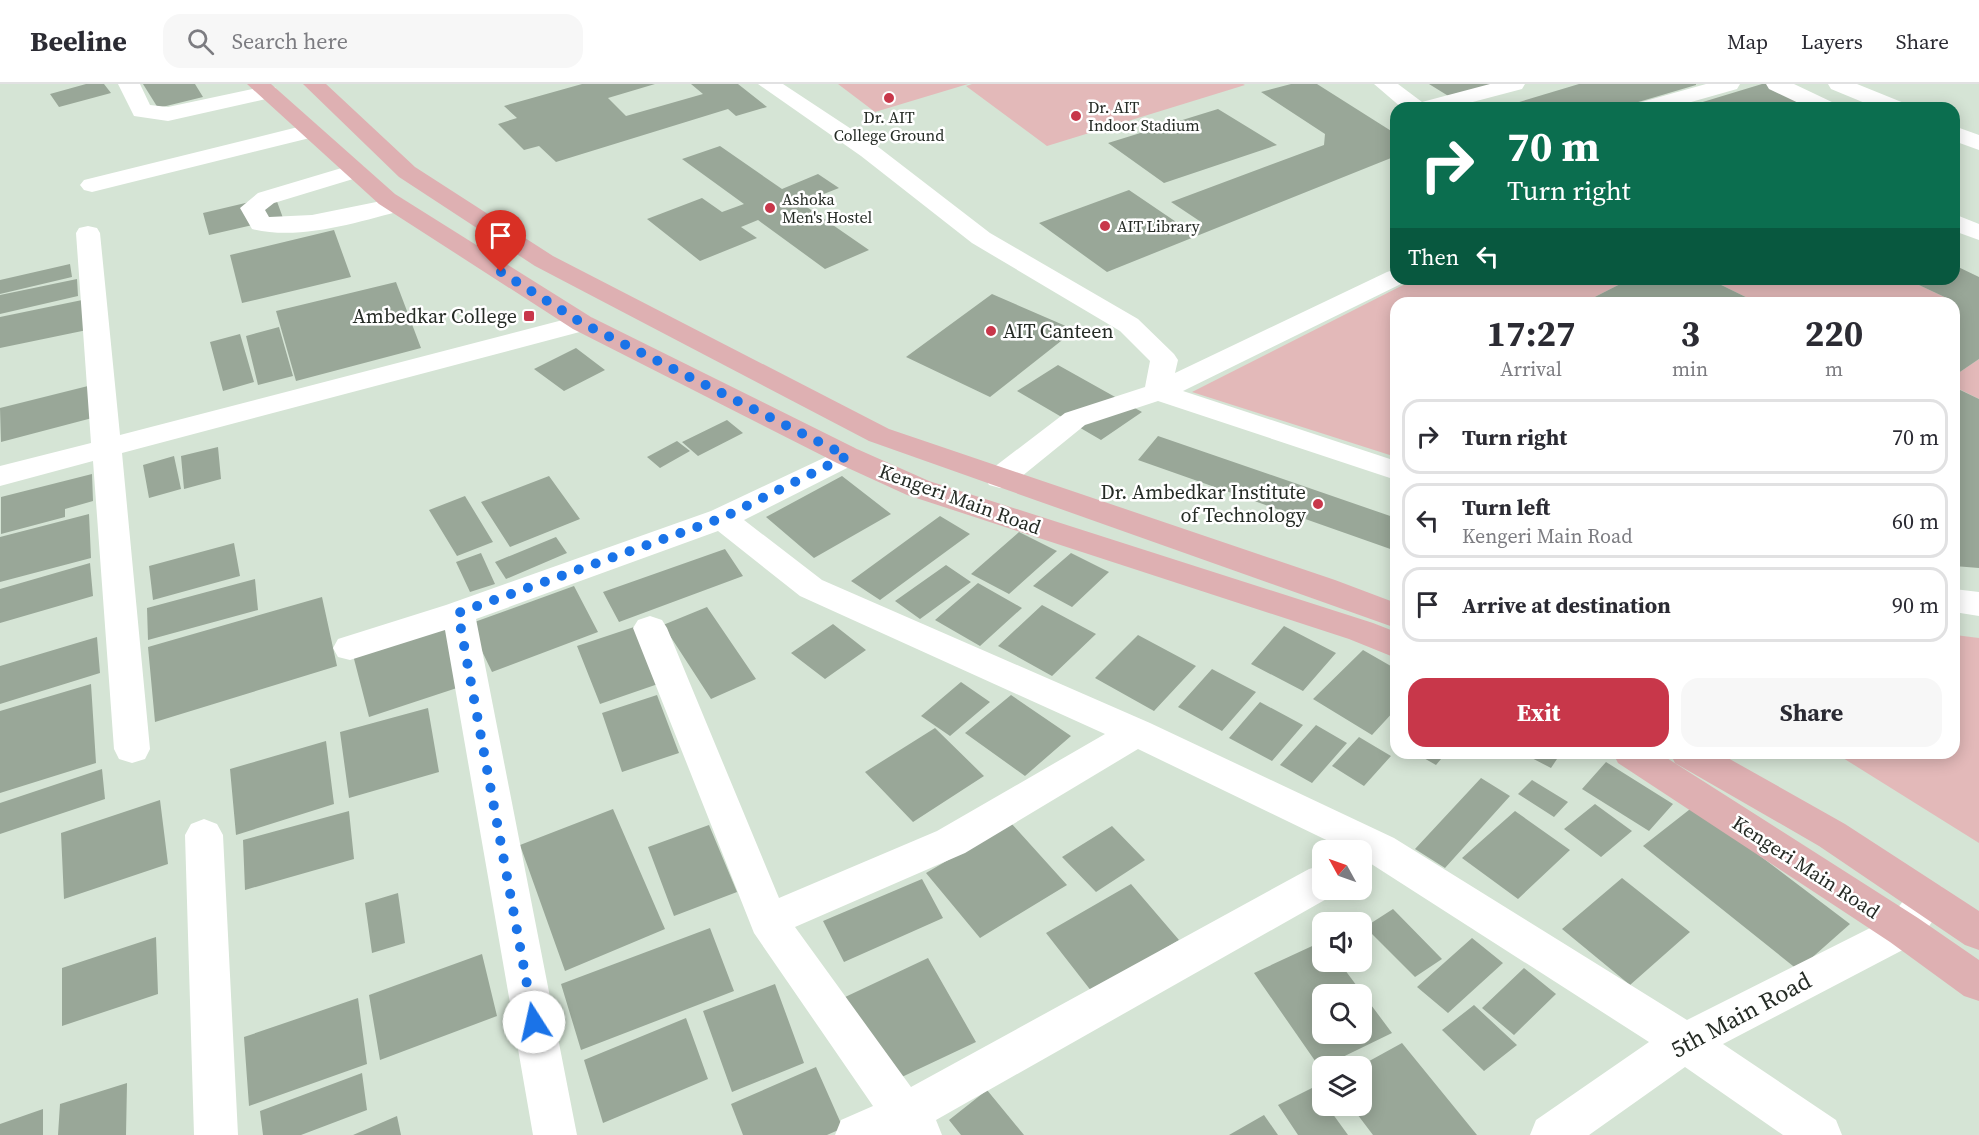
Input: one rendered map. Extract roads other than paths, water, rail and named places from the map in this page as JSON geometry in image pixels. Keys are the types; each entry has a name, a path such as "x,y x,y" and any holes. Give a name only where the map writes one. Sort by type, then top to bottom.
{"main road":[{"name":"Kengeri Main Road","path":"314,84 407,172 544,261 879,435 1324,588 1390,614"},
{"name":"Kengeri Main Road","path":"263,88 396,205 582,323 847,456 918,488 1361,631 1390,643"},
{"path":"918,488 950,461"},
{"name":"Kengeri Main Road","path":"1643,759 1916,915 1979,933"},
{"name":"Kengeri Main Road","path":"1699,759 1832,835 1916,915 1979,983"}],"street":[{"path":"129,84 142,111 168,114 263,88"},
{"path":"769,84 869,151 981,238 1129,325 1164,360 1158,392"},
{"path":"1385,84 1408,102"},
{"path":"1448,102 1514,84"},
{"path":"1667,102 1729,84"},
{"path":"1778,84 1814,102"},
{"path":"1839,84 1882,102"},
{"path":"92,185 310,131"},
{"path":"1960,135 1979,143"},
{"path":"356,171 266,198 252,208 261,224 270,225 320,220 396,205"},
{"path":"1960,224 1979,233"},
{"path":"88,233 132,748"},
{"path":"1000,478 1031,450 1075,419 1158,392 1390,280"},
{"path":"0,476 582,323"},
{"path":"1158,392 1390,469"},
{"path":"350,648 458,613 722,518 847,456"},
{"path":"722,518 811,588 1137,733 1344,840"},
{"path":"1960,601 1979,603"},
{"path":"458,613 555,1135"},
{"path":"650,628 768,921 912,1125"},
{"path":"768,921 951,842 1137,733"},
{"path":"204,835 216,1135"},
{"path":"1372,855 1685,1042 1820,1135"},
{"path":"857,1135 912,1125 1312,888"},
{"name":"5th Main Road","path":"1552,1135 1685,1042 1916,915"}],"place":[{"name":"Dr. AIT College Ground","path":"889,98"},
{"name":"Dr. AIT Indoor Stadium","path":"1076,116"},
{"name":"Ashoka Men's Hostel","path":"770,208"},
{"name":"AIT Library","path":"1105,226"},
{"name":"Ambedkar College","path":"529,316"},
{"name":"AIT Canteen","path":"991,331"},
{"name":"Dr. Ambedkar Institute of Technology","path":"1318,504"}]}
